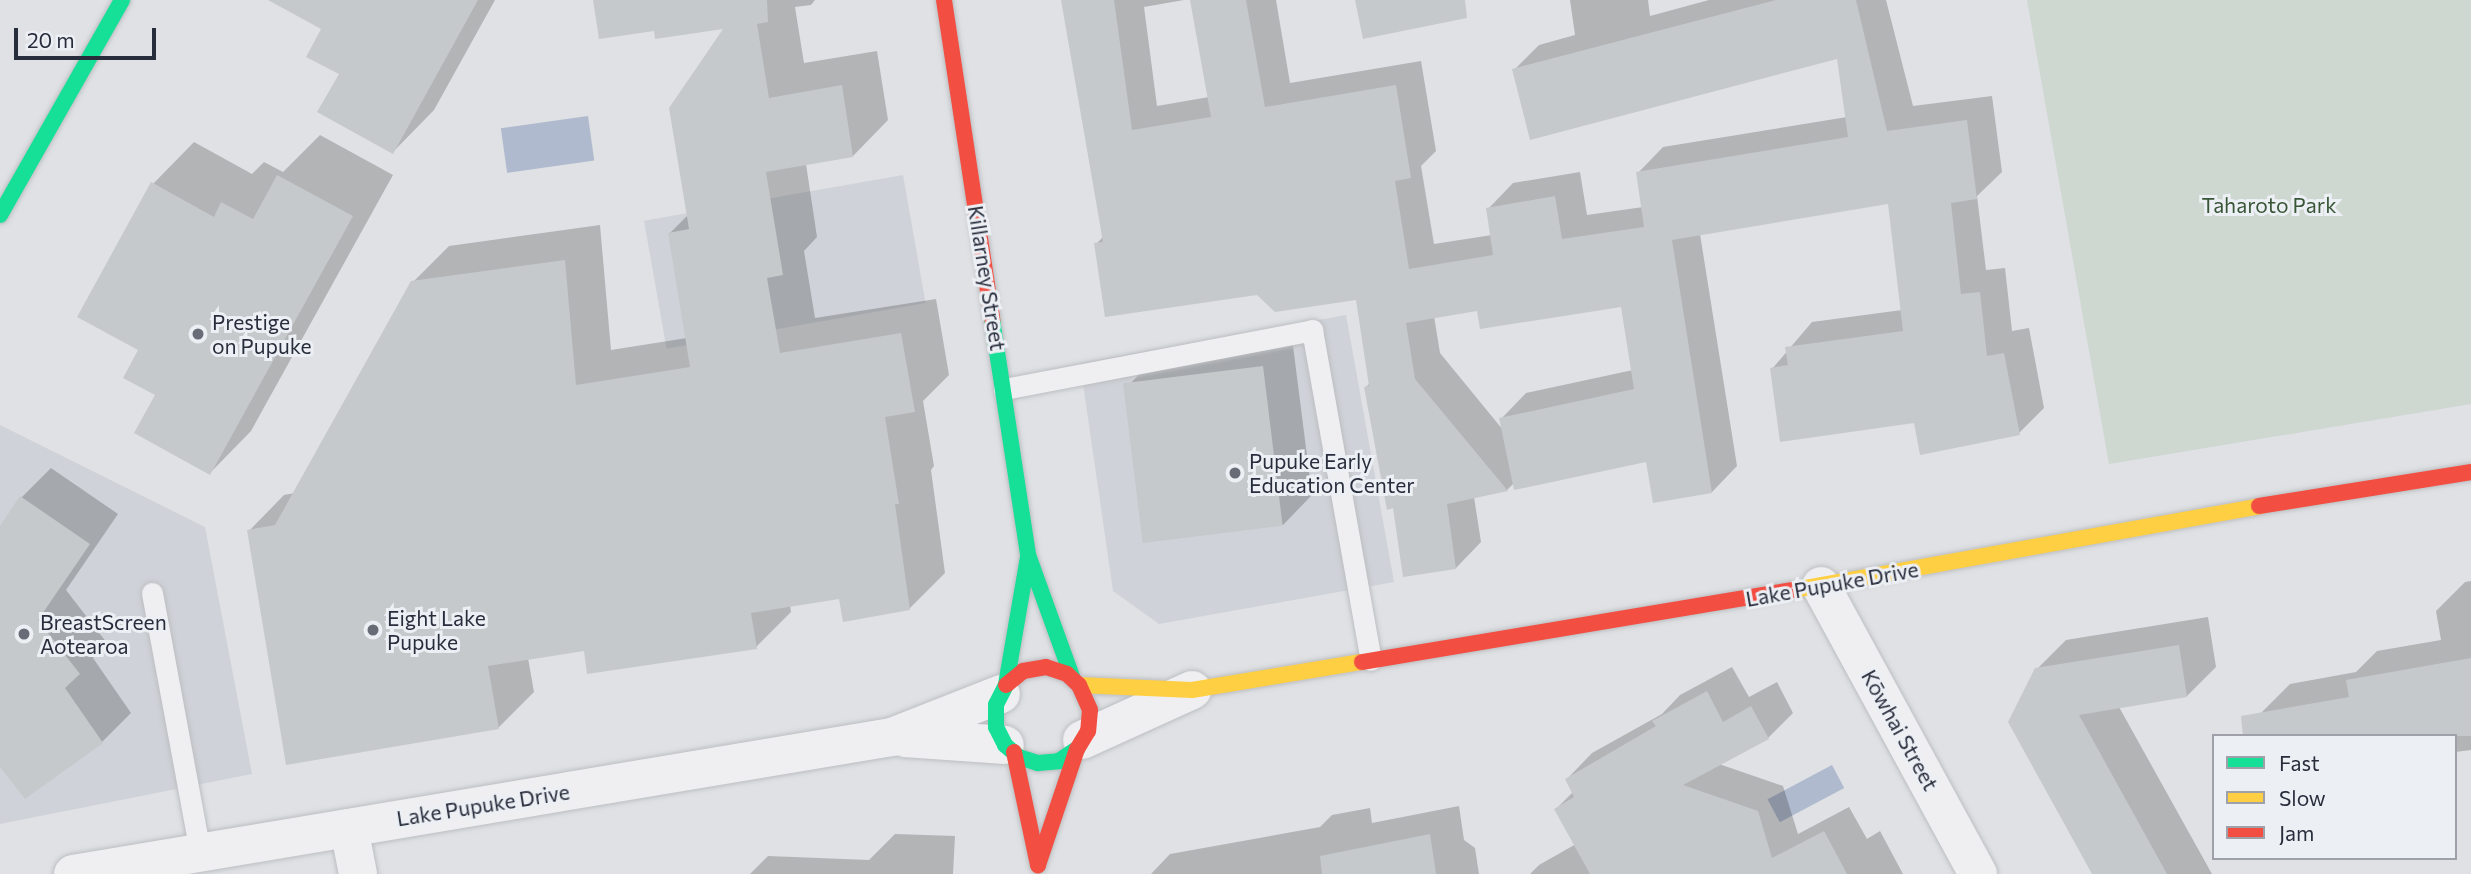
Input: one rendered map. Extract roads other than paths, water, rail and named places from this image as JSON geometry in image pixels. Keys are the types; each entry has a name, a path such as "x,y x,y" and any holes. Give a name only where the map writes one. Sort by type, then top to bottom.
{"main road":[{"path":"0,215 121,0"},
{"name":"Killarney Street","path":"944,0 1028,555 1076,682 1090,710 1088,731 1080,744 1037,869"},
{"name":"Lake Pupuke Drive","path":"1076,682 1192,690 1821,586 2156,523 2471,472"},
{"name":"Killarney Street","path":"1028,555 1003,690 996,705 996,727 1010,749 1037,869"},
{"path":"1003,690 1023,671 1046,667 1067,674 1076,682"},
{"path":"1010,749 1019,757 1038,763 1059,761 1080,744"}],"street":[{"name":"Kōwhai Street","path":"1821,586 1978,874"},
{"name":"Lake Pupuke Drive","path":"73,874 892,737 1003,690"},
{"name":"Lake Pupuke Drive","path":"1080,744 1192,690"},
{"name":"Lake Pupuke Drive","path":"892,737 1010,749"},
{"path":"349,828 358,874"}],"lane":[{"path":"1004,389 1312,330 1371,660"},
{"path":"152,593 200,853"}],"water":[{"path":"588,116 594,161 507,173 501,128"},
{"path":"1832,765 1844,788 1780,822 1768,799"}],"place":[{"name":"Prestige on Pupuke","path":"198,334"},
{"name":"Pupuke Early Education Center","path":"1235,473"},
{"name":"Eight Lake Pupuke","path":"373,630"},
{"name":"BreastScreen Aotearoa","path":"24,634"}],"park label":[{"name":"Taharoto Park","path":"2269,205"}]}
